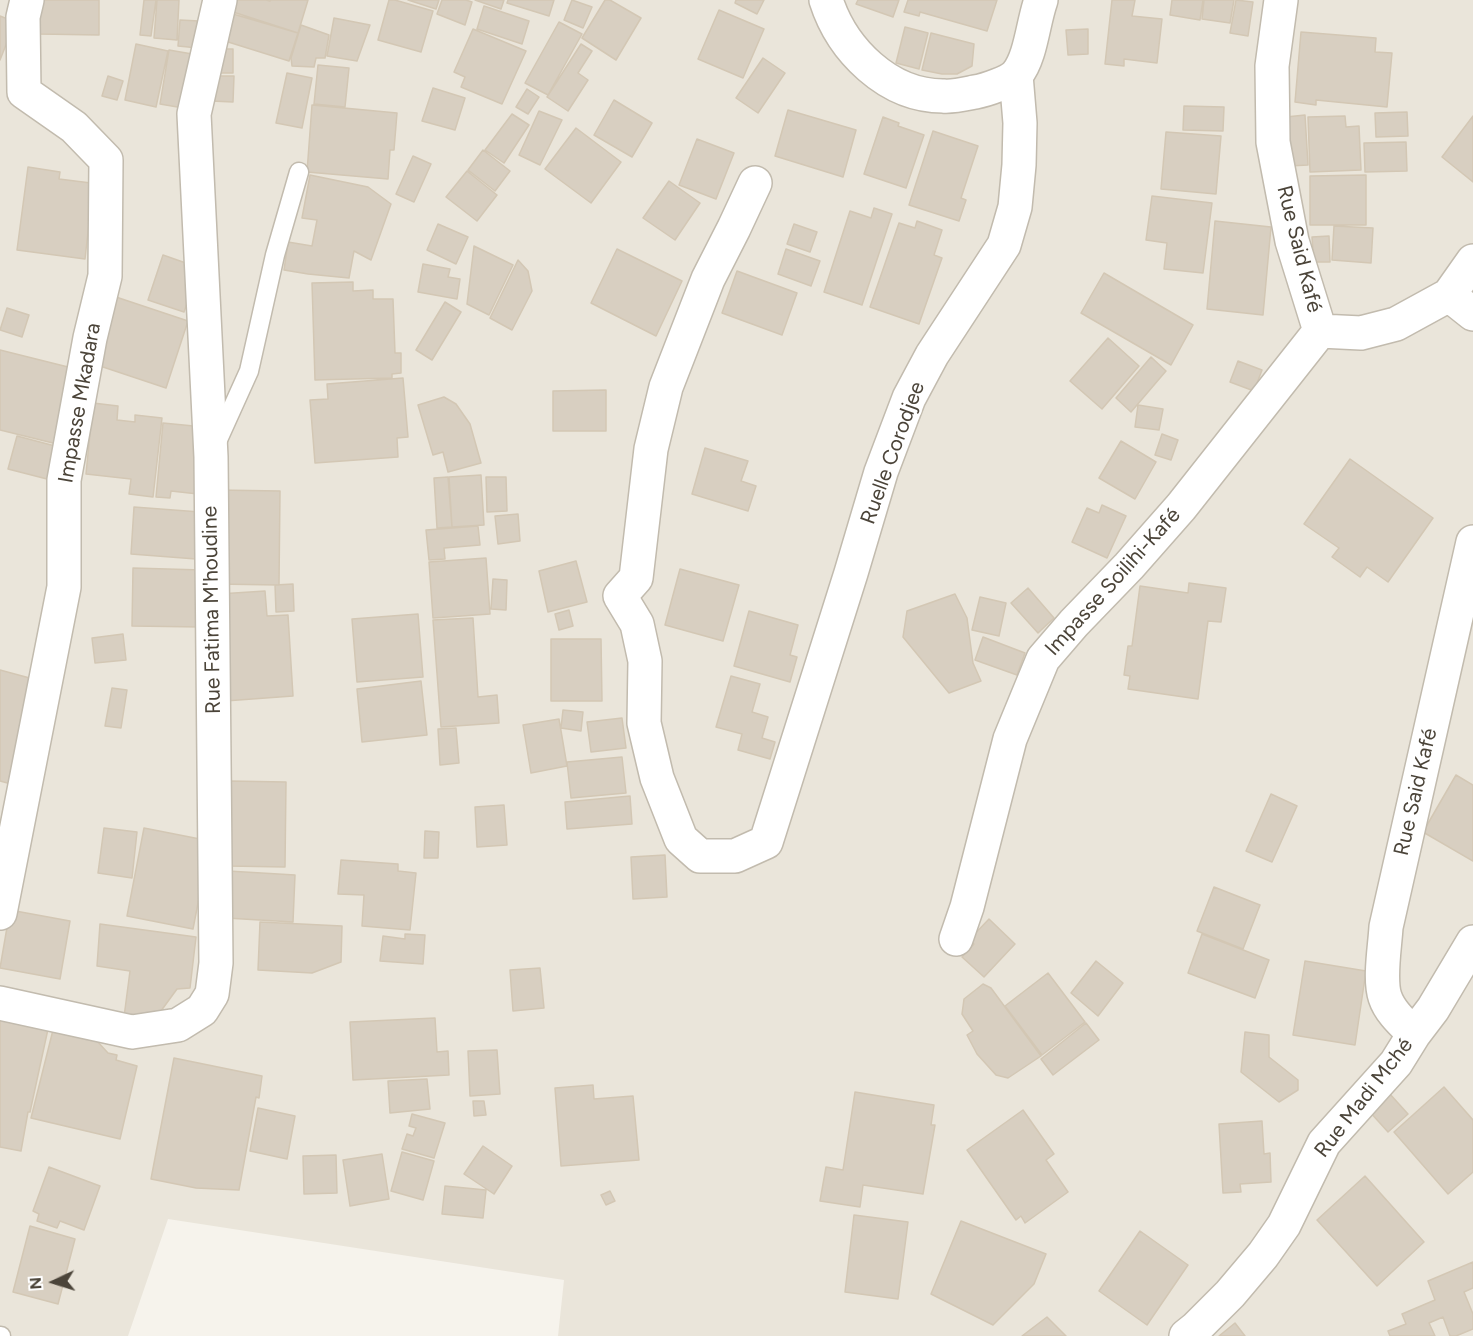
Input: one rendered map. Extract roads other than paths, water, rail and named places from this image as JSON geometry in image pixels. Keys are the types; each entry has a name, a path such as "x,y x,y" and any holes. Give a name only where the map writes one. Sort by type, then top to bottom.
{"street":[{"name":"Impasse Mkadara","path":"0,913 64,587 64,480 90,338 105,276 106,160 74,127 24,92 23,17 27,0"},
{"name":"Rue Fatima M'houdine","path":"0,1003 132,1032 178,1025 202,1010 212,994 216,963 211,457 194,114 220,0"},
{"path":"826,0 831,15 851,47 870,67 888,81 903,88 918,93 943,96 982,91 1016,75 1026,57 1041,0"},
{"name":"Rue Said Kafé","path":"1281,0 1272,66 1274,142 1292,241 1320,331 1361,333 1461,305"},
{"name":"Ruelle Corodjee","path":"755,183 708,279 666,387 651,449 636,578 620,596 637,624 645,661 644,723 657,778 681,839 700,856 735,856 766,842 848,585 881,472 909,398 932,355 1004,245 1015,207 1019,165 1020,123 1016,75"},
{"path":"1461,305 1473,261"},
{"name":"Impasse Soilihi-Kafé","path":"956,939 967,907 1010,739 1043,659 1074,622 1130,566 1181,507 1320,331"},
{"name":"Rue Said Kafé","path":"1414,1034 1394,1013 1385,997 1383,980 1386,927 1473,542"},
{"name":"Rue Madi Mché","path":"1186,1336 1230,1294 1263,1255 1284,1225 1324,1143 1395,1063 1433,1009 1473,942"}],"lane":[{"path":"211,457 249,371 275,255 299,172"}]}
